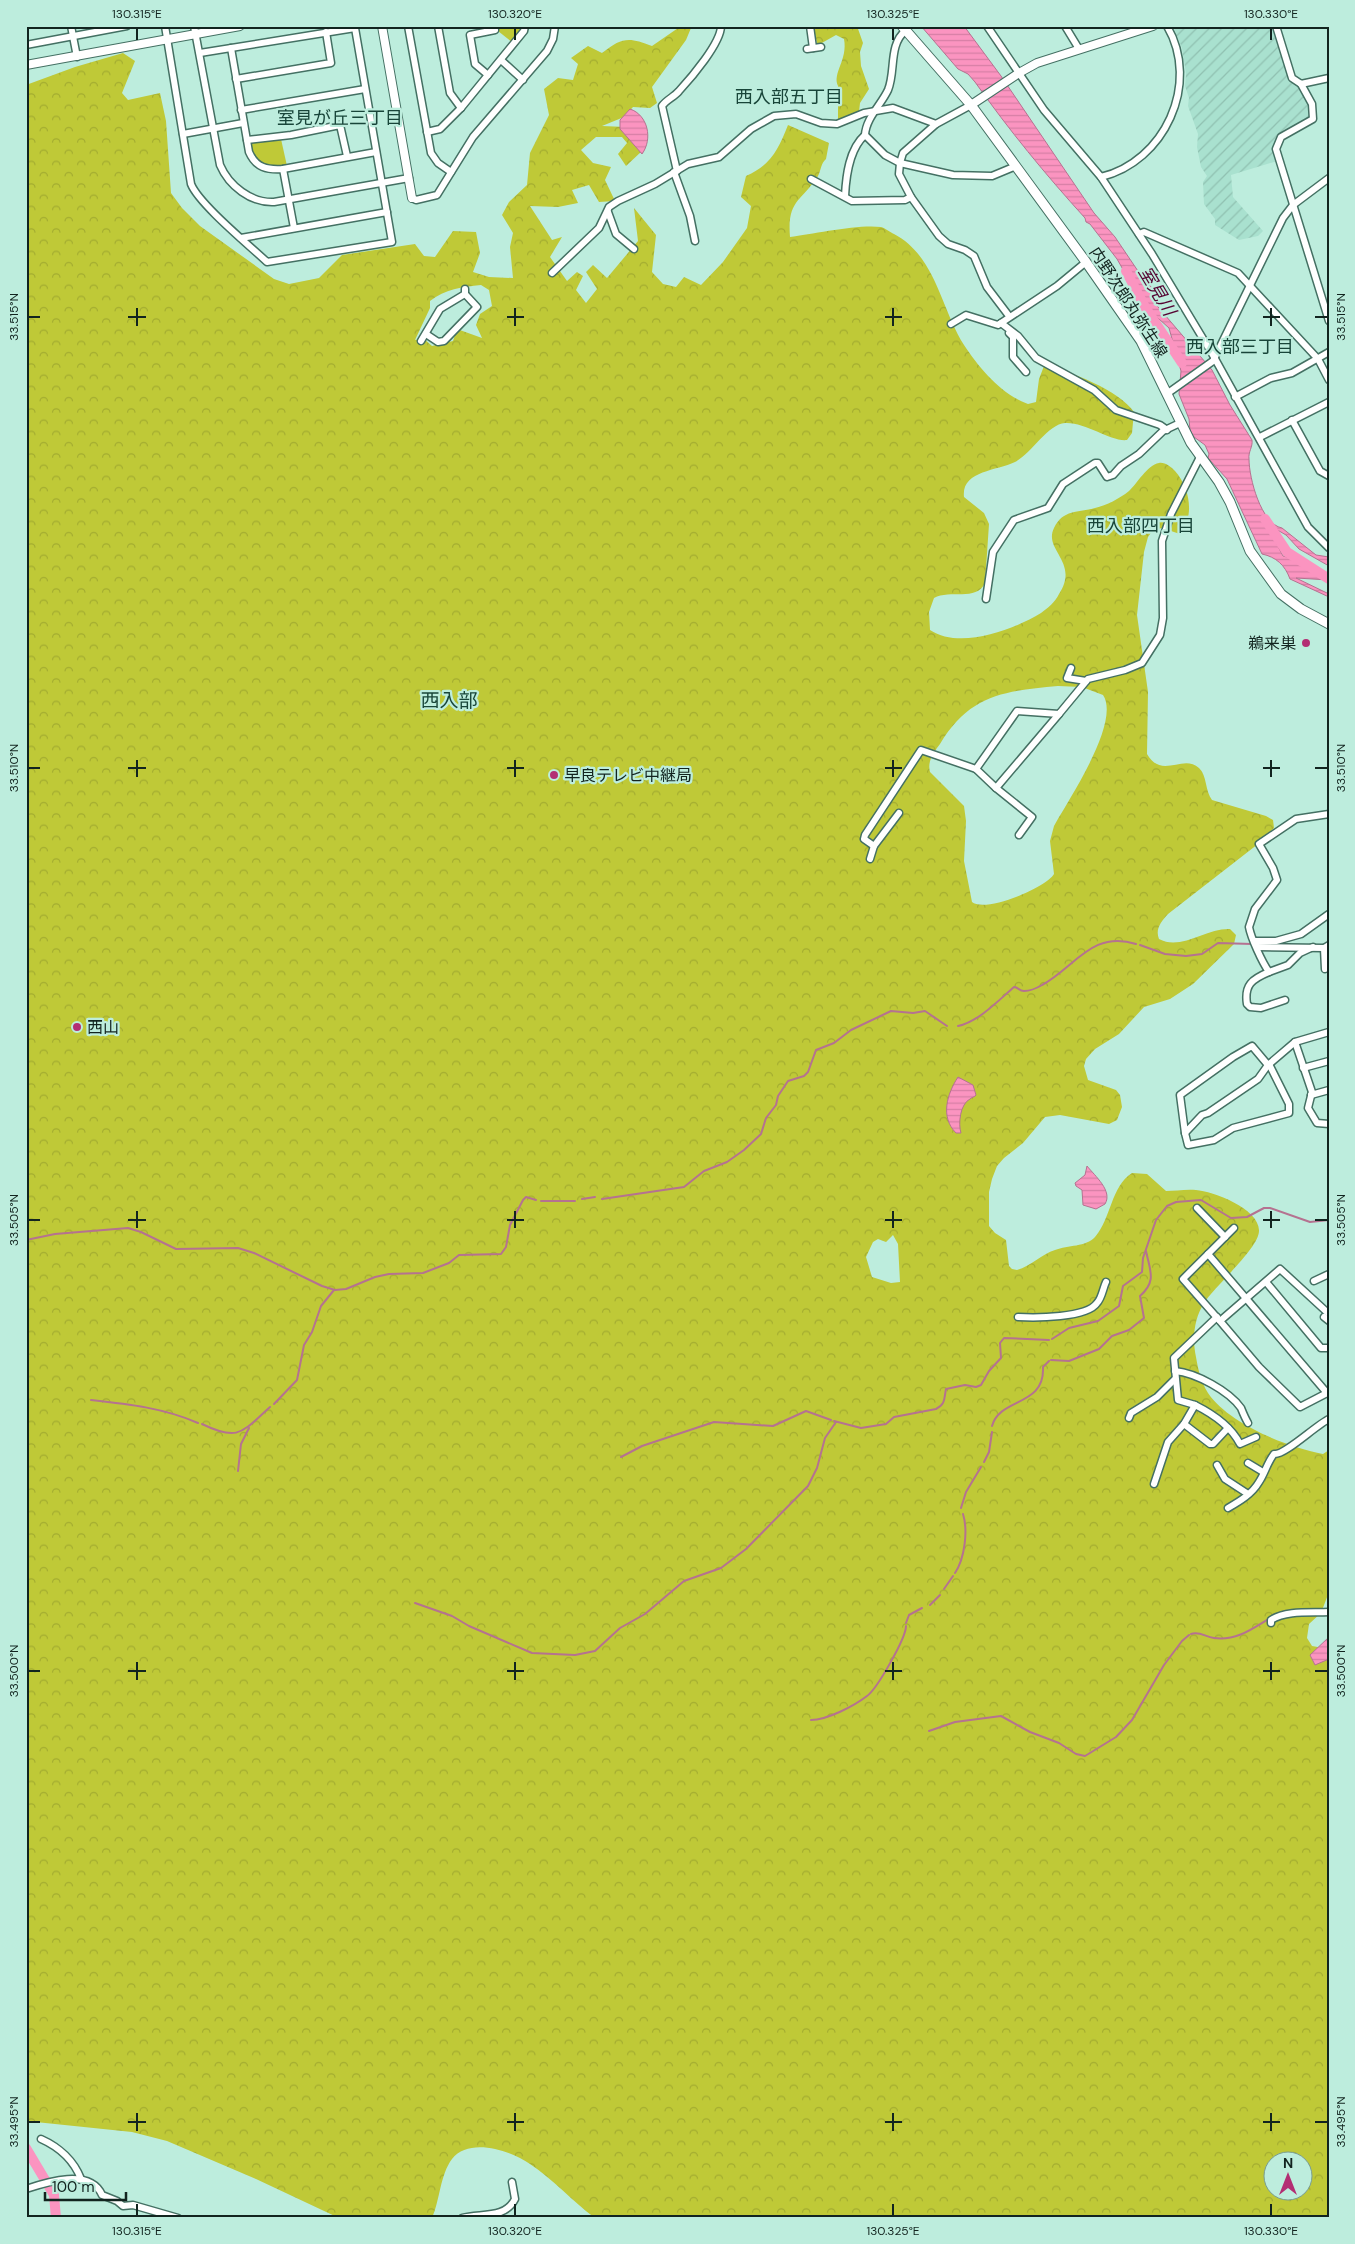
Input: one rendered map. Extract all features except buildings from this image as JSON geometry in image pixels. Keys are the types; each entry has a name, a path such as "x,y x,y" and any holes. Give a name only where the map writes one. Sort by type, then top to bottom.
{"main road":[{"name":"内野次郎丸弥生線","path":"904,28 974,103 1016,166 1086,262 1140,341 1169,392 1180,423 1230,502 1250,551 1281,594 1301,609 1329,624"}],"street":[{"path":"71,26 77,57"},
{"path":"26,45 127,26"},
{"path":"165,26 193,189 241,238 267,262 392,242 355,28 200,54"},
{"path":"26,65 168,39 195,30 240,26"},
{"path":"382,26 412,198 416,200 434,196 473,137 550,46 555,26"},
{"path":"408,26 427,132 434,158 451,172"},
{"path":"438,26 450,94 460,108"},
{"path":"488,75 475,64 470,35 495,30 494,26"},
{"path":"427,132 440,129 460,108 524,31 525,26"},
{"path":"695,241 690,216 676,171 662,106 680,90 705,58 720,34 721,26"},
{"path":"810,26 810,48 821,47"},
{"path":"986,26 1016,74 1100,177 1139,234 1260,437 1308,527 1329,548"},
{"path":"992,33 997,26"},
{"path":"1065,26 1079,49"},
{"path":"1009,316 987,287 974,256 965,250 948,244 911,197 899,174 903,153 936,124 974,103 1016,74 1046,60 1153,26"},
{"path":"1100,177 1132,166 1145,155 1176,106 1181,87 1178,53 1168,26"},
{"path":"1276,26 1292,78 1301,84 1312,104 1313,119 1281,136 1276,149 1329,321"},
{"path":"845,196 846,175 860,139 865,135 866,125 887,90 891,63 904,28"},
{"path":"195,30 212,128 222,170 241,191 261,201 288,200 409,178"},
{"path":"236,79 331,63 326,32"},
{"path":"231,48 243,123 251,157 258,166 267,170 283,169 376,152"},
{"path":"501,60 523,80"},
{"path":"1301,84 1329,78"},
{"path":"241,110 365,89"},
{"path":"552,273 599,228 610,207 628,194 654,184 693,162 719,157 751,129 774,116 796,114 830,124 875,110 893,108 936,124"},
{"path":"183,134 243,123"},
{"path":"247,140 291,135 340,125 347,156"},
{"path":"865,135 885,155 900,163 953,174 992,176 1016,166"},
{"path":"283,169 294,228"},
{"path":"1169,392 1214,359 1252,285 1283,218 1293,205 1329,178"},
{"path":"811,179 852,201 905,200 911,197"},
{"path":"241,238 387,212"},
{"path":"608,212 616,234 634,249"},
{"path":"1139,234 1144,232 1238,273 1252,285 1318,359 1329,380"},
{"path":"999,324 1057,286 1086,262"},
{"path":"421,341 440,309 465,292 478,307 444,340 438,342 426,334"},
{"path":"951,324 969,314 999,324 1018,336 1036,358 1094,390 1116,410 1160,425 1166,430"},
{"path":"999,324 1013,337 1013,357 1026,372"},
{"path":"1235,397 1272,378 1292,373 1329,352"},
{"path":"1260,437 1329,402"},
{"path":"1292,420 1320,471 1329,476"},
{"path":"986,598 993,552 1014,520 1048,508 1063,484 1095,463 1098,463 1107,477 1113,476 1121,466 1139,454 1166,430 1180,423"},
{"path":"1071,668 1067,678 1086,681 1142,663 1160,635 1163,618 1162,541 1172,514 1200,457"},
{"path":"996,788 1086,681"},
{"path":"976,769 1017,710 1059,714"},
{"path":"874,846 864,839 865,835 921,750 976,769 1032,817 1019,834"},
{"path":"870,859 874,846 899,813"},
{"path":"1269,972 1259,958 1256,944 1250,933 1251,918 1276,880 1273,868 1259,844 1296,819 1329,814"},
{"path":"1256,944 1301,934 1329,914"},
{"path":"1256,944 1326,946 1325,969"},
{"path":"1285,1000 1261,1008 1250,1007 1247,1004 1249,984 1254,978 1288,965 1300,953 1313,946"},
{"path":"1186,1133 1202,1114 1208,1113 1258,1079 1268,1064 1295,1042 1329,1032"},
{"path":"1295,1042 1310,1085 1311,1095 1308,1108 1311,1117 1317,1124 1329,1124"},
{"path":"1252,1046 1268,1064 1289,1104 1289,1113 1233,1128 1214,1140 1188,1145 1186,1133 1180,1100 1184,1092 1233,1056 1252,1046"},
{"path":"1303,1068 1329,1061"},
{"path":"1311,1095 1329,1090"},
{"path":"1197,1208 1225,1237"},
{"path":"1208,1254 1328,1393 1300,1407 1259,1367 1183,1278 1234,1228"},
{"path":"1256,1437 1240,1444 1235,1434 1195,1404 1178,1400 1174,1358 1218,1319 1280,1269 1327,1317"},
{"path":"1314,1281 1329,1274"},
{"path":"1018,1317 1054,1318 1091,1308 1096,1305 1106,1282"},
{"path":"1266,1282 1321,1348 1329,1348"},
{"path":"1175,1371 1192,1376 1232,1399 1241,1408 1248,1423"},
{"path":"1129,1418 1131,1412 1157,1397 1175,1378"},
{"path":"1154,1484 1168,1442 1184,1424 1195,1404"},
{"path":"1228,1508 1248,1494 1260,1481 1274,1454 1284,1452 1312,1428 1329,1419"},
{"path":"1184,1424 1210,1444 1213,1444 1228,1428"},
{"path":"1248,1463 1263,1472"},
{"path":"1218,1465 1225,1480 1248,1494"},
{"path":"1271,1623 1271,1620 1286,1614 1329,1612"},
{"path":"41,2139 56,2148 76,2166 81,2179"},
{"path":"26,2189 54,2179 81,2179 100,2191 102,2195 117,2201 123,2206 133,2205 178,2218"},
{"path":"462,2218 493,2214 507,2208 515,2198 512,2182"}],"shaded area":[{"path":"921,26 964,26 1001,76 1094,213 1115,237 1142,277 1153,289 1153,301 1212,370 1230,405 1252,440 1249,456 1251,477 1262,509 1275,525 1282,528 1316,555 1329,557 1329,566 1299,549 1286,535 1274,528 1270,531 1283,556 1291,558 1304,567 1329,576 1329,580 1296,578 1329,594 1329,597 1290,579 1279,562 1272,557 1262,554 1227,479 1208,458 1209,454 1205,445 1194,437 1190,430 1189,419 1179,394 1181,371 1169,328 1149,310 1135,282 1129,280 1117,259 1090,224 1086,222 1085,218 1028,152 975,82 968,74 958,69"},
{"path":"1173,26 1274,26 1289,79 1303,90 1311,117 1277,137 1274,150 1277,161 1231,175 1233,197 1263,231 1258,236 1239,240 1215,225 1215,219 1204,204 1203,182 1207,176 1201,167 1197,147 1198,134 1188,106 1189,98 1185,86 1186,74 1182,48"},
{"path":"630,109 641,116 647,128 647,141 642,154 620,129 620,120"},
{"path":"958,1077 973,1085 976,1095 964,1105 962,1110 960,1120 961,1133 956,1133 951,1127 947,1113 948,1098"},
{"path":"1087,1166 1102,1184 1107,1194 1105,1204 1096,1209 1083,1205 1082,1190 1075,1183 1085,1175"},
{"path":"1329,1637 1329,1659 1315,1665 1310,1655"}],"green space":[{"path":"497,26 524,26 513,43 498,31"},
{"path":"681,26 691,28 686,40 652,87 657,103 650,108 633,107 624,117 602,126 626,127 642,151 626,166 618,154 627,143 622,137 596,137 581,150 593,163 611,167 605,180 615,201 599,202 589,185 572,190 578,203 558,207 530,206 552,240 562,237 550,257 567,281 577,272 583,276 576,290 586,303 597,289 586,272 593,265 607,278 638,241 634,208 656,235 652,272 663,284 676,287 684,277 701,285 723,262 747,228 751,206 741,197 746,176 762,167 773,156 788,125 829,143 826,159 818,176 793,208 790,237 860,227 884,228 908,244 929,269 964,345 992,380 1009,394 1028,404 1036,402 1039,379 1044,366 1067,372 1106,389 1127,404 1134,412 1132,433 1127,440 1114,438 1090,428 1065,423 1052,428 1015,462 981,473 968,482 964,497 984,513 989,524 985,583 981,589 969,594 947,595 934,598 929,612 930,630 942,636 971,638 1016,626 1044,611 1059,594 1066,573 1053,543 1052,536 1058,522 1066,515 1099,507 1117,499 1129,491 1146,471 1155,464 1163,463 1173,469 1184,485 1187,494 1189,502 1188,519 1180,534 1162,528 1153,530 1148,537 1144,552 1137,615 1148,692 1147,754 1159,765 1193,764 1202,771 1212,800 1266,816 1273,820 1274,828 1258,844 1168,914 1158,929 1159,939 1167,942 1176,942 1230,929 1236,935 1234,944 1193,984 1170,999 1144,1007 1119,1034 1095,1049 1086,1059 1084,1066 1088,1080 1116,1090 1120,1095 1122,1107 1117,1120 1109,1124 1060,1115 1045,1117 1023,1143 997,1166 989,1192 989,1226 995,1233 1006,1240 1009,1266 1017,1270 1050,1252 1060,1248 1087,1243 1095,1237 1105,1221 1115,1194 1125,1179 1132,1173 1147,1174 1166,1191 1196,1190 1224,1198 1252,1215 1257,1223 1259,1231 1252,1247 1204,1303 1196,1322 1194,1343 1199,1371 1208,1393 1230,1415 1276,1440 1323,1454 1329,1450 1329,1592 1321,1613 1309,1624 1307,1638 1312,1646 1329,1649 1329,2218 595,2218 547,2176 522,2159 501,2150 479,2147 459,2152 448,2165 432,2218 339,2218 256,2179 167,2141 132,2132 26,2121 26,85 75,67 123,53 135,61 122,93 128,100 160,93 166,121 171,193 182,208 200,226 274,279 289,284 319,278 342,255 415,244 424,256 435,257 453,231 476,232 480,253 473,272 489,277 513,278 510,247 513,233 502,215 509,202 527,185 530,153 549,115 544,89 558,78 573,80 578,64 571,58 588,46 602,53 621,41 637,41 652,46","holes":["481,285 489,290 492,306 480,314 476,325 482,338 457,329 453,341 432,346 423,338 415,340 430,308 430,301 448,291","1058,686 1082,687 1103,695 1107,707 1105,723 1091,761 1054,826 1050,841 1054,874 1049,880 1028,892 1002,902 979,905 972,902 964,861 966,821 964,806 930,772 930,760 952,727 977,705 1005,693","893,1235 898,1244 900,1282 891,1283 872,1277 866,1257 873,1242 878,1239 886,1242"]},
{"path":"813,26 857,26 863,43 860,52 861,66 869,89 860,103 859,112 838,120 837,76 844,53 844,39 836,35 820,44 817,43"},
{"path":"281,139 287,166 274,167 263,164 258,161 252,151 250,144"}],"waterway":[{"name":"室見川","path":"1126,271 1145,307 1182,363"},
{"name":"室見川","path":"1265,519 1287,552 1329,579"},
{"path":"1287,941 1296,938"},
{"path":"958,1026 966,1024 981,1015 1014,987 1026,991 1042,985 1085,952 1096,946 1107,942 1121,941 1136,944"},
{"path":"1140,945 1165,954 1186,956 1202,954 1218,943 1252,944"},
{"path":"602,1199 684,1187 704,1171 727,1162 744,1150 761,1134 766,1118 776,1105 778,1096 788,1081 804,1076 808,1072 816,1050 834,1043 851,1030 891,1011 913,1013 925,1011 947,1026"},
{"path":"26,1240 55,1234 128,1228 141,1232 176,1249 238,1248 254,1253 322,1286 335,1290 346,1289 375,1277 389,1274 423,1273 449,1263 459,1255 501,1254 506,1247 510,1225 523,1200 526,1197 536,1200"},
{"path":"582,1199 595,1197"},
{"path":"1052,1339 1069,1328 1098,1321 1119,1306 1123,1286 1142,1272 1143,1258 1156,1220 1167,1206 1176,1202 1201,1200 1231,1218 1247,1217 1264,1208 1270,1208 1310,1222 1329,1220"},
{"path":"541,1201 575,1201"},
{"path":"1051,1360 1069,1361 1099,1349 1112,1336 1129,1330 1144,1318 1140,1296 1149,1285 1151,1275 1146,1251"},
{"path":"274,1404 297,1380 304,1345 312,1332 321,1306 334,1290"},
{"path":"834,1421 861,1428 886,1424 894,1417 936,1409 943,1403 946,1389 965,1385 976,1387 981,1385 989,1371 1001,1358 1000,1343 1004,1338 1049,1340"},
{"path":"992,1426 1004,1410 1030,1396 1037,1389 1042,1380 1043,1367 1049,1361"},
{"path":"91,1400 159,1410 198,1423"},
{"path":"202,1424 224,1432 239,1432 253,1423 270,1407"},
{"path":"621,1457 642,1446 714,1422 773,1426 806,1411 831,1420"},
{"path":"415,1603 452,1616 469,1626 532,1653 575,1655 595,1651 620,1628 645,1614 684,1581 721,1568 746,1549 808,1486 817,1468 825,1438 836,1422"},
{"path":"238,1471 241,1444 249,1428"},
{"path":"984,1462 989,1452 992,1432"},
{"path":"961,1508 966,1492 981,1467"},
{"path":"955,1573 965,1544 965,1521 963,1514"},
{"path":"944,1589 953,1576"},
{"path":"930,1605 940,1595"},
{"path":"906,1623 909,1615 922,1608"},
{"path":"1273,1615 1285,1611"},
{"path":"1191,1634 1200,1634 1214,1638 1230,1638 1244,1633 1270,1618"},
{"path":"811,1720 825,1718 840,1712 867,1696 890,1663 906,1626"},
{"path":"929,1731 955,1722 1001,1716 1030,1732 1059,1743 1076,1754 1085,1756 1116,1737 1132,1720 1164,1665 1182,1641 1189,1635"},
{"name":"室見川","path":"26,2148 54,2195 56,2218"}],"place":[{"name":"鵜来巣","path":"1306,643"},
{"name":"早良テレビ中継局","path":"554,775"},
{"name":"西山","path":"77,1027"}],"district":[{"name":"西入部五丁目","path":"789,97"},
{"name":"室見が丘三丁目","path":"340,118"},
{"name":"西入部三丁目","path":"1240,347"},
{"name":"西入部四丁目","path":"1141,526"},
{"name":"西入部","path":"449,700"}]}
